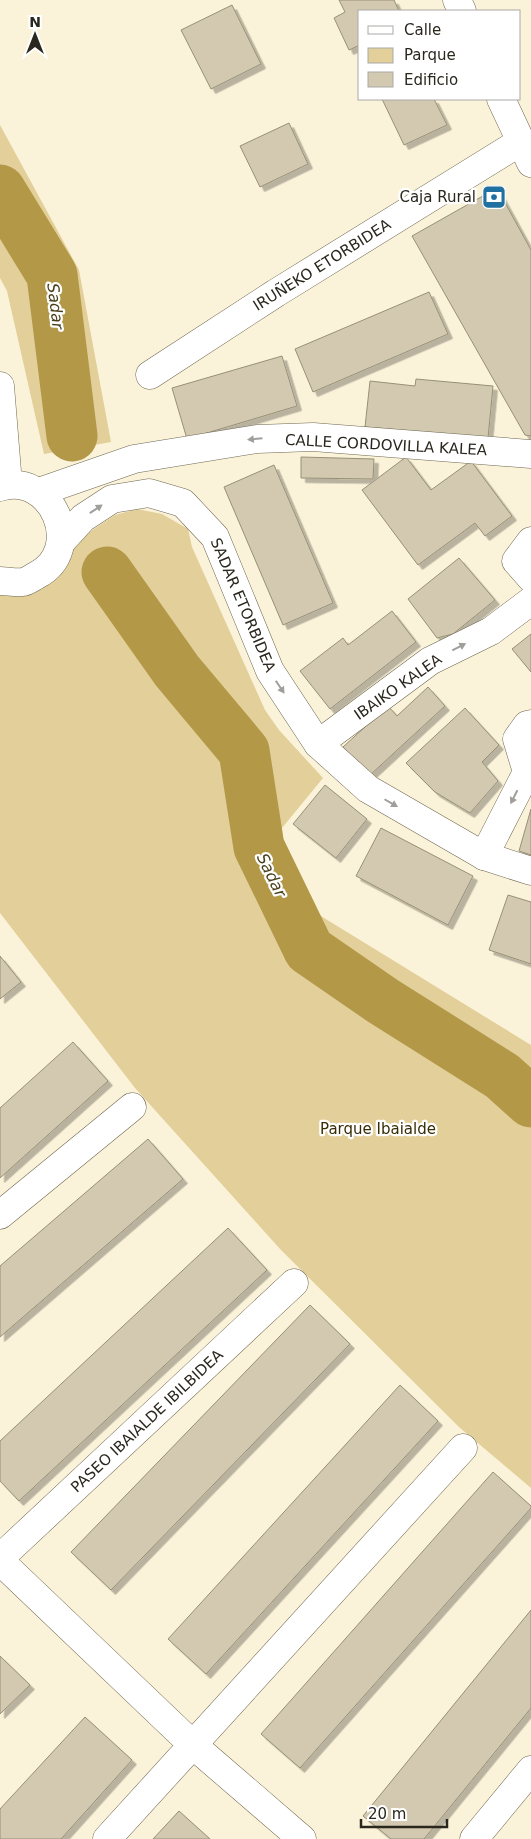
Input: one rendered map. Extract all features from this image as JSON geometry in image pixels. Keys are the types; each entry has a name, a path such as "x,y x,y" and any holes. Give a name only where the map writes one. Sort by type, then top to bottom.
{"street":[{"name":"IRUÑEKO ETORBIDEA","path":"150,375 276,293 526,153 501,100"},
{"path":"0,386 4,485 20,484 39,492 57,512 61,528 61,542"},
{"name":"CALLE CORDOVILLA KALEA","path":"39,492 134,459 257,439 313,437 531,454"},
{"name":"SADAR ETORBIDEA","path":"0,581 24,582 45,571 54,559 61,542 83,518 112,499 149,493 182,503 216,537 270,671 318,744 368,789 484,856 531,872"},
{"path":"531,541 516,561 531,578"},
{"name":"IBAIKO KALEA","path":"318,744 430,661 491,631 531,601"},
{"path":"484,856 527,772 517,739 527,725 531,724"},
{"path":"0,1215 132,1106"},
{"name":"PASEO IBAIALDE IBILBIDEA","path":"294,1283 0,1560 193,1745 302,1839"},
{"path":"107,1839 463,1448"},
{"path":"474,1839 531,1770"}],"green space":[{"path":"0,125 79,270 111,442 44,454 7,291 0,278"},
{"name":"Parque Ibaialde","path":"137,509 162,514 188,529 192,547 265,710 279,730 323,778 273,839 283,881 316,913 531,1045 531,1488 459,1427 281,1250 135,1088 0,913 0,594 27,592 50,584 68,551 88,533 115,515"}],"building":[{"path":"339,0 394,0 399,10 358,10 358,46 349,50 334,18 345,12"},
{"path":"232,5 261,64 211,89 181,30"},
{"path":"382,100 434,100 447,125 404,145"},
{"path":"289,123 308,164 260,187 240,146"},
{"path":"497,188 531,250 531,436 525,435 412,236"},
{"path":"429,292 448,334 313,392 295,349"},
{"path":"282,356 297,406 187,439 172,388"},
{"path":"416,379 493,386 488,438 365,427 370,381 415,386"},
{"path":"301,457 374,459 373,479 301,478"},
{"path":"406,457 431,490 471,461 512,516 485,536 475,523 418,565 362,490"},
{"path":"274,465 333,603 283,625 224,487"},
{"path":"459,558 495,600 453,634 437,638 408,599"},
{"path":"392,611 416,642 330,709 300,671 343,638 348,645"},
{"path":"531,634 531,672 512,649"},
{"path":"428,687 445,706 369,776 343,747 388,706 397,716"},
{"path":"465,708 499,745 482,762 498,781 470,813 435,792 406,763"},
{"path":"325,785 367,819 336,858 293,824"},
{"path":"531,809 531,855 519,851"},
{"path":"381,828 473,876 448,925 356,876"},
{"path":"508,895 531,902 531,964 489,950"},
{"path":"0,956 21,982 0,999"},
{"path":"73,1042 108,1081 0,1178 0,1108"},
{"path":"148,1139 183,1179 0,1337 0,1266"},
{"path":"228,1228 267,1270 19,1501 0,1481 0,1441"},
{"path":"310,1305 350,1344 111,1590 71,1552"},
{"path":"400,1385 438,1421 206,1674 168,1639"},
{"path":"493,1472 531,1508 300,1768 261,1734"},
{"path":"531,1610 531,1708 424,1839 391,1839 363,1816"},
{"path":"0,1656 30,1685 0,1714"},
{"path":"85,1717 132,1760 61,1839 0,1839 0,1809"},
{"path":"179,1811 210,1839 153,1839"}],"waterway":[{"name":"Sadar","path":"0,190 52,275 72,436"},
{"name":"Sadar","path":"107,572 177,671 244,751 259,847 309,950 383,1001 502,1076 531,1102"}],"place":[{"name":"Caja Rural","path":"494,197"}]}
